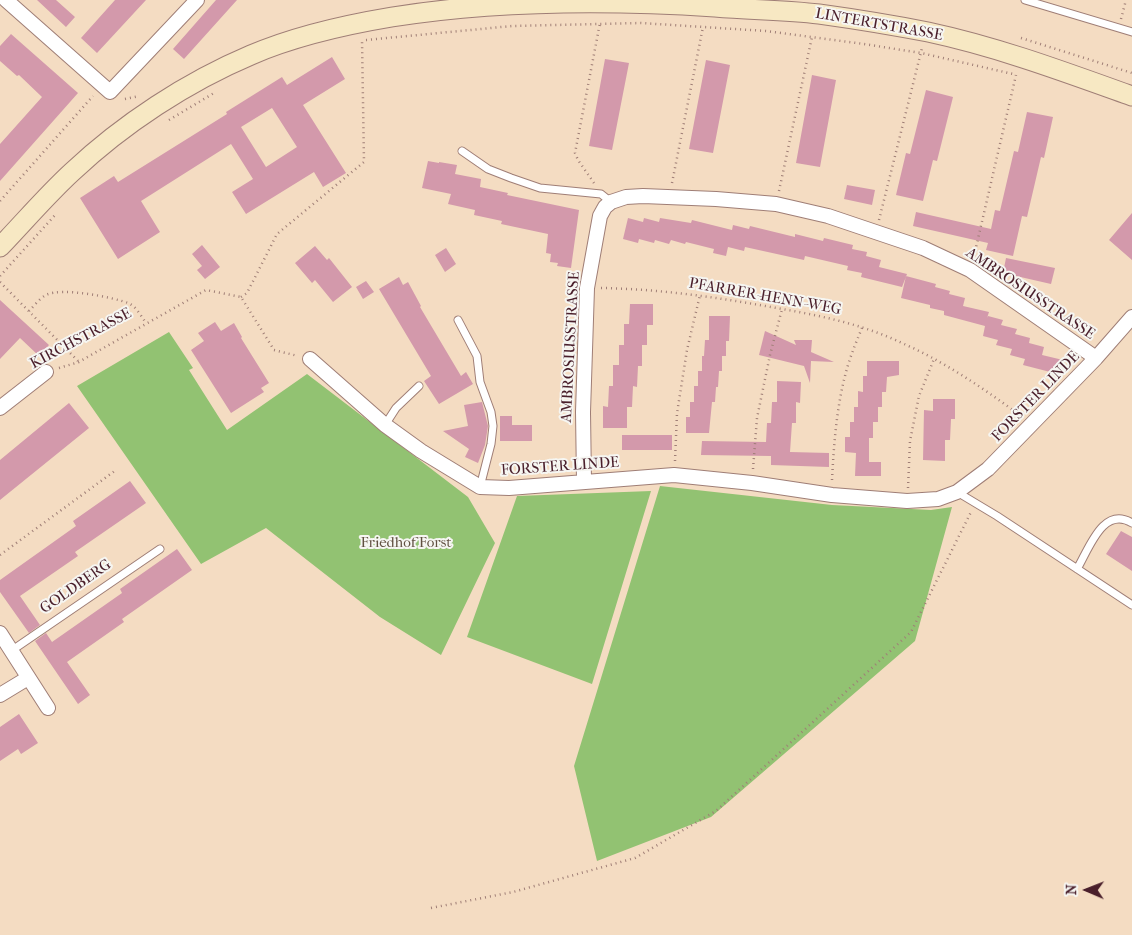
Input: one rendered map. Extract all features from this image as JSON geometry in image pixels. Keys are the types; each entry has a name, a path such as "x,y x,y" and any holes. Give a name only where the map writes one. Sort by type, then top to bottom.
{"main road":[{"name":"LINTERTSTRASSE","path":"0,247 72,171 165,100 218,70 252,54 288,42 361,32 425,12 488,3 628,1 817,14 926,32 1021,56 1132,96"}],"street":[{"path":"6,0 111,93 197,0"},
{"name":"AMBROSIUSSTRASSE","path":"584,482 583,412 588,288 600,216 605,207 606,198 669,197 776,204 828,216 876,231 923,248 970,270 1096,358"},
{"name":"FORSTER LINDE","path":"310,359 385,425 421,451 480,486 509,488 674,475 752,483 832,495 907,500 938,499 957,492 988,469 1096,358 1132,316"},
{"name":"KIRCHSTRASSE","path":"0,408 46,372"},
{"path":"0,633 48,708"},
{"path":"0,695 28,678"}],"lane":[{"path":"1025,0 1132,32"},
{"path":"462,152 488,169 540,188 606,198"},
{"path":"458,320 478,356 480,382 492,412 491,444 480,486"},
{"path":"385,425 396,408 419,386"},
{"path":"957,492 1132,605"},
{"path":"1077,569 1102,527 1112,519 1123,518 1132,523"},
{"name":"GOLDBERG","path":"11,651 160,548"}],"path":[{"path":"1118,27 1126,0"},
{"path":"310,359 274,350 241,297 247,293 277,234 364,162 361,32 641,23 766,31 921,53 1016,75 970,270"},
{"path":"600,24 575,153 578,160 606,198"},
{"path":"669,197 703,27"},
{"path":"776,204 812,37"},
{"path":"876,231 921,53"},
{"path":"162,124 219,90"},
{"path":"0,201 89,101 111,93 144,95 165,100"},
{"path":"89,101 96,101"},
{"path":"0,276 60,210"},
{"path":"0,282 79,362"},
{"name":"PFARRER-HENN-WEG","path":"588,288 646,289 700,295 824,316 900,342 934,358 978,384 1032,424"},
{"name":"KIRCHSTRASSE","path":"46,372 79,362 206,290 241,297"},
{"path":"29,311 45,295 62,291 83,293 129,303 138,311 146,323"},
{"path":"674,475 677,413 687,350 700,295"},
{"path":"752,483 757,418 782,309"},
{"path":"832,495 839,404 848,365 862,328"},
{"path":"907,500 910,441 919,396 934,358"},
{"path":"0,555 116,470"},
{"path":"431,908 514,892 635,858 716,811 911,632 975,504"}],"green space":[{"name":"Friedhof Forst","path":"169,332 193,368 189,370 227,430 307,374 468,497 495,543 441,655 380,617 266,528 201,564 77,386"},
{"path":"660,486 832,505 931,510 952,507 915,641 711,817 597,861 574,766"},
{"path":"651,491 592,684 467,637 517,496"}],"building":[{"path":"37,0 56,0 75,17 66,27"},
{"path":"115,0 146,0 97,53 81,38"},
{"path":"216,0 237,0 184,59 173,49"},
{"path":"11,34 78,93 0,181 0,144 42,97 19,75 17,76 0,61 0,46"},
{"path":"332,57 345,79 303,105 346,173 323,187 314,172 246,214 232,192 253,179 231,144 141,201 160,232 118,259 80,198 114,176 118,182 227,114 226,112 282,77 287,85","holes":["272,108 297,147 266,167 241,127"]},
{"path":"605,59 629,63 612,150 589,146"},
{"path":"706,60 730,65 713,153 689,149"},
{"path":"812,75 836,80 820,167 796,163"},
{"path":"926,90 953,97 937,161 933,160 923,201 896,195 906,153 910,154"},
{"path":"1027,112 1053,117 1044,158 1041,157 1027,217 1022,216 1013,256 986,250 988,243 913,226 916,212 991,229 995,210 1000,211 1014,151 1018,152"},
{"path":"428,161 457,165 455,174 481,179 480,187 508,193 507,195 579,210 571,268 557,266 558,263 550,262 551,254 546,253 548,234 501,224 502,221 474,215 475,210 448,204 451,194 422,188"},
{"path":"847,185 875,190 872,205 844,199"},
{"path":"1132,213 1132,260 1109,240"},
{"path":"628,218 643,222 644,218 659,222 660,218 691,223 692,220 732,230 733,225 749,229 750,226 795,237 795,234 823,241 824,238 853,245 852,249 867,252 866,256 881,260 879,267 907,274 902,287 861,277 862,273 847,270 848,266 805,256 804,260 745,247 744,251 728,247 726,256 713,253 714,249 686,242 685,244 671,240 669,244 655,240 654,243 639,239 638,243 623,239"},
{"path":"202,245 220,267 205,279 197,270 202,266 192,254"},
{"path":"315,246 327,260 329,258 352,287 333,302 315,280 312,283 295,263"},
{"path":"446,248 456,264 445,272 435,255"},
{"path":"1006,258 1055,268 1051,284 1003,273"},
{"path":"906,276 936,284 935,287 950,291 949,294 965,298 963,306 989,312 987,318 988,316 1003,320 1001,325 1017,329 1015,334 1030,338 1029,343 1044,347 1042,355 1063,360 1058,374 1023,365 1025,359 1010,355 1012,349 996,345 998,340 983,336 985,326 944,315 944,311 930,308 930,305 901,298"},
{"path":"399,277 403,285 408,282 420,307 461,376 466,372 473,384 439,404 424,381 431,376 379,289"},
{"path":"366,281 374,292 363,299 356,287"},
{"path":"0,300 49,345 39,356 20,338 0,359"},
{"path":"630,304 653,304 653,325 647,325 647,345 642,345 642,366 638,366 637,387 633,386 632,407 627,407 627,428 603,428 603,406 608,407 609,386 613,386 613,365 619,365 619,345 624,345 624,324 629,324"},
{"path":"709,316 730,316 729,341 726,341 726,356 722,356 722,371 719,371 715,402 712,402 709,433 686,433 686,417 690,417 690,402 694,402 694,386 698,386 698,371 702,371 705,340 709,340"},
{"path":"215,322 221,331 234,323 241,338 269,383 261,388 264,392 231,413 191,350 204,341 198,333"},
{"path":"765,331 796,345 794,340 812,340 811,352 834,362 811,361 810,383 804,366 759,355"},
{"path":"867,361 899,361 899,375 887,377 886,392 882,392 882,407 878,407 878,422 873,422 873,438 869,438 869,462 881,462 881,476 855,476 856,453 845,452 845,437 850,437 850,422 854,422 854,407 858,407 858,391 863,392 863,376 867,376"},
{"path":"777,381 801,382 800,403 796,402 796,423 792,423 790,452 829,453 829,467 771,465 771,456 701,455 702,441 766,442 767,423 771,423 772,402 777,402"},
{"path":"933,399 955,399 955,419 951,419 950,440 945,440 945,461 923,460 924,410 933,411"},
{"path":"482,402 488,426 485,445 478,463 465,457 469,449 443,431 468,426 464,405"},
{"path":"69,403 89,428 0,500 0,460"},
{"path":"500,416 512,416 512,425 532,425 532,441 500,441"},
{"path":"622,435 672,435 672,450 622,450"},
{"path":"130,481 146,503 75,552 78,556 20,596 40,625 29,633 0,592 0,580 76,526 73,521"},
{"path":"1121,531 1132,537 1132,571 1106,554"},
{"path":"177,549 192,570 122,619 124,622 67,662 90,695 78,704 35,641 46,633 52,642 122,593 120,589"},
{"path":"19,714 38,743 21,754 18,749 0,761 0,727"}]}
